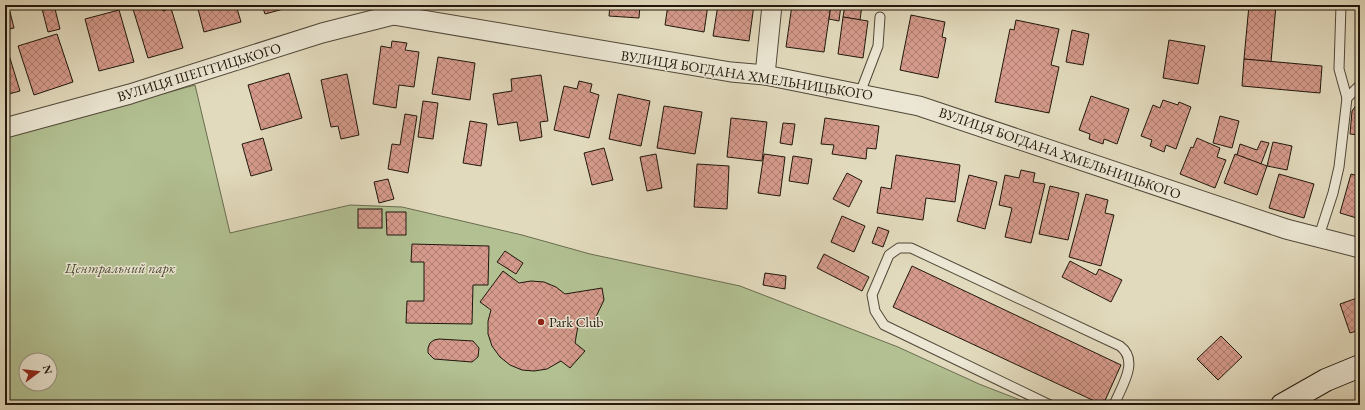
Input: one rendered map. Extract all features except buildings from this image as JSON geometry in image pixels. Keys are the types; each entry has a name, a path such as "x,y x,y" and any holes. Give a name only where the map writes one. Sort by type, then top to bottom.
{"main road":[{"path":"1282,405 1326,380 1360,366"}],"street":[{"path":"765,75 772,5"},
{"name":"ВУЛИЦЯ БОГДАНА ХМЕЛЬНИЦЬКОГО","path":"387,10 724,71 765,75 919,106 1244,216 1318,238 1360,248"},
{"name":"ВУЛИЦЯ ШЕПТИЦЬКОГО","path":"5,128 130,94 322,33 387,10"}],"lane":[{"path":"1318,238 1333,193 1339,167 1347,98 1339,69 1341,5"},
{"path":"860,93 878,46 880,17"},
{"path":"1347,98 1360,85"},
{"path":"1050,405 884,325 875,311 872,295 889,255 899,248 911,248 1120,346 1126,351 1130,363 1114,405"}],"green space":[{"name":"Центральний парк","path":"195,85 230,233 350,205 402,207 522,235 590,254 740,286 898,347 979,384 1033,405 5,405 5,137"}],"place":[{"name":"Park Club","path":"541,322"}]}
